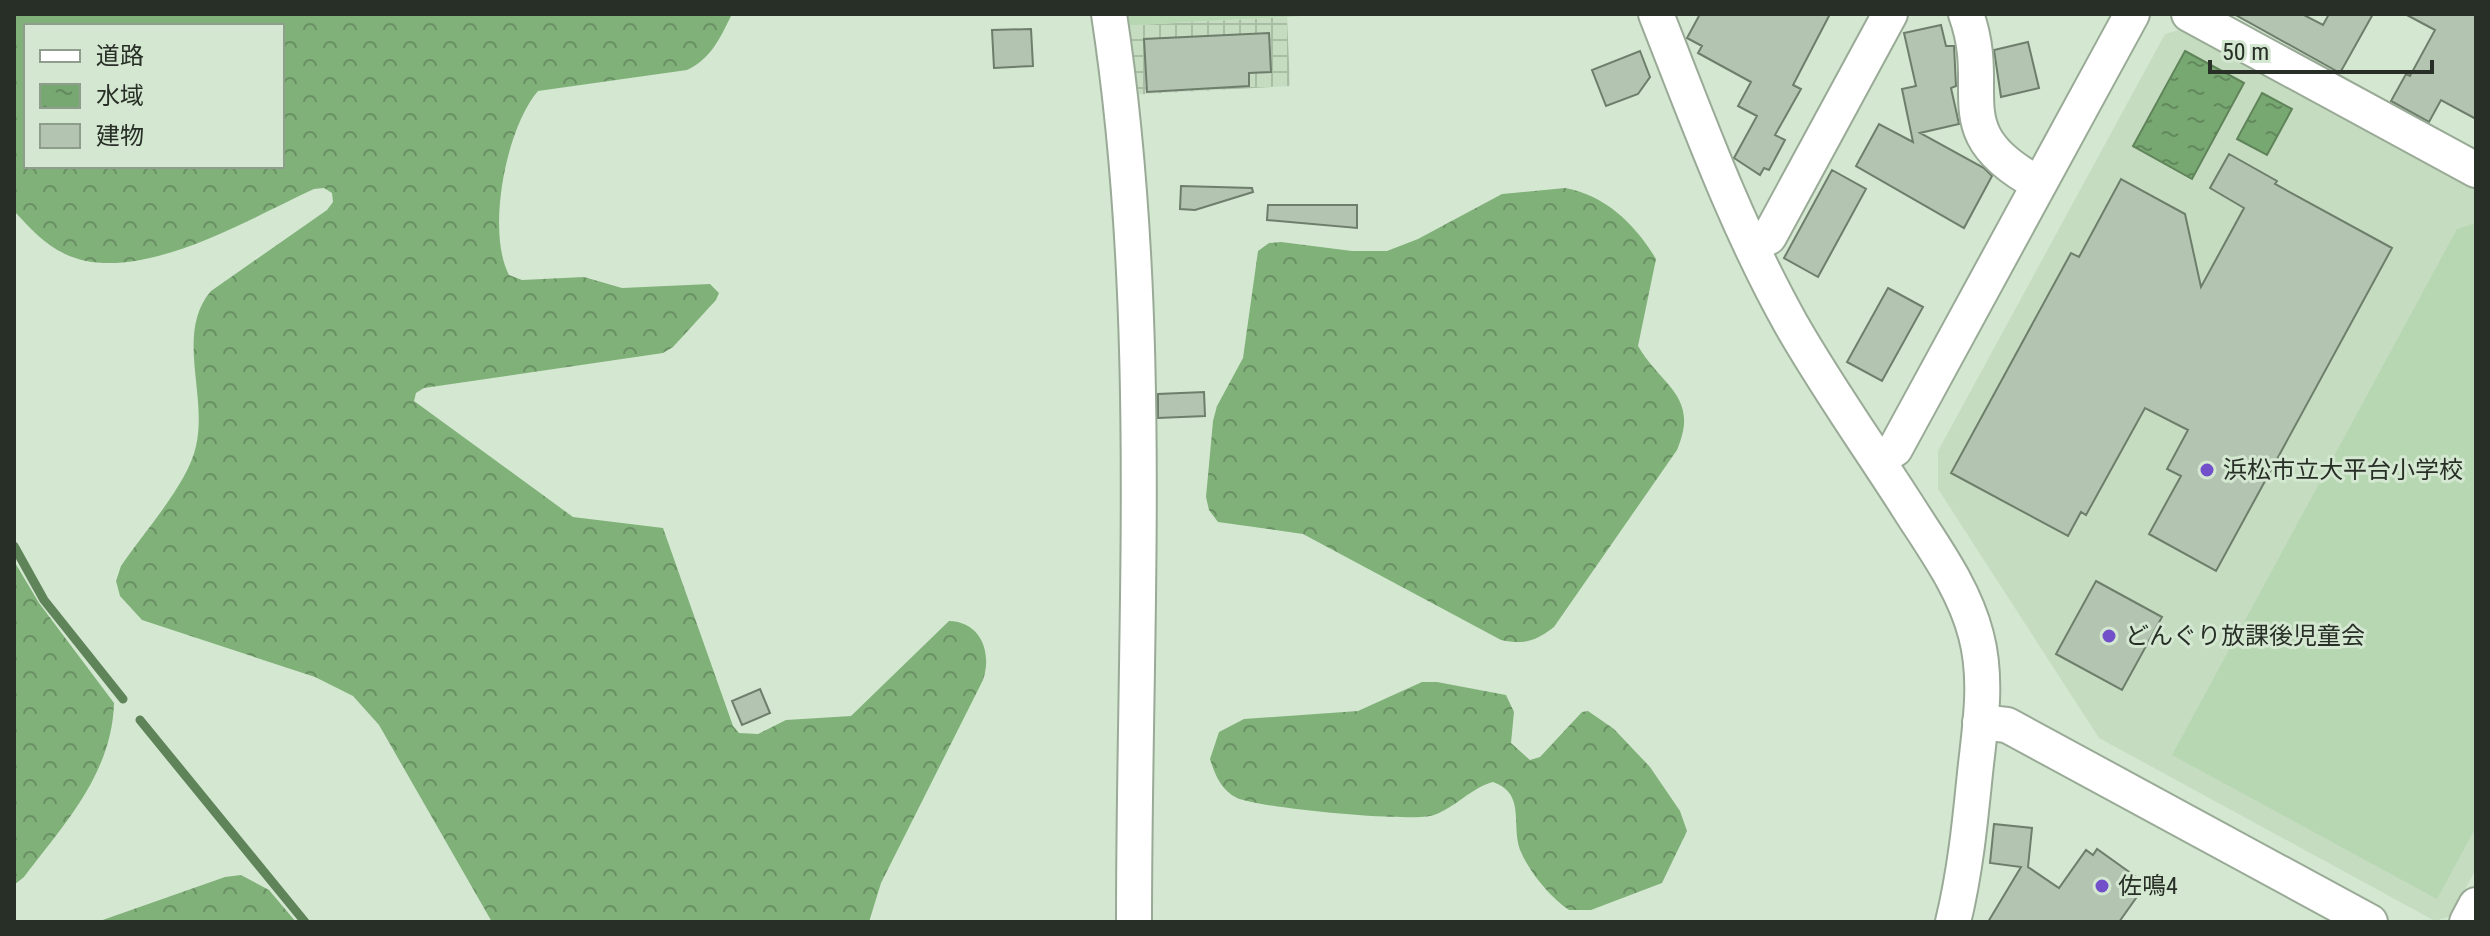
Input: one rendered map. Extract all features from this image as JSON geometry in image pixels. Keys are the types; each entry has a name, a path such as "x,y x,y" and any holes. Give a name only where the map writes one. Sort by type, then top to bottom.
{"street":[{"path":"1109,14 1132,233 1141,494 1134,725 1134,922"},
{"path":"1656,14 1712,156 1791,322 1964,599 1976,635 1982,673 1980,722 1964,874 1953,922"},
{"path":"1753,245 1769,237 1890,14"},
{"path":"1966,14 1976,60 1974,107 1983,136 2002,161 2039,184"},
{"path":"1878,460 1895,449 2132,14"},
{"path":"2189,14 2476,170"},
{"path":"1980,722 2007,725 2370,922"},
{"path":"2467,922 2476,905"}],"shaded area":[{"path":"1118,14 1336,14 1120,26"},
{"path":"1287,17 1290,86 1128,95 1120,26"},
{"name":"浜松市立大平台小学校","path":"2183,29 2476,188 2476,869 2451,916 2435,921 2099,738 1938,489 1938,451 2165,34"},
{"path":"2476,223 2476,827 2437,899 2172,755 2457,229"}],"green space":[{"path":"14,14 732,14 709,53 687,70 538,91 517,129 503,180 500,207 502,256 509,275 522,280 584,277 622,288 710,284 719,293 716,300 673,347 663,353 424,388 416,393 414,401 573,517 663,528 733,726 739,733 758,734 786,720 851,716 949,621 970,627 977,633 985,650 983,680 881,883 869,922 492,922 379,725 353,696 315,677 142,620 120,596 116,581 121,566 184,476 196,446 199,426 194,345 195,326 201,308 211,291 327,210 333,202 332,193 324,188 314,189 192,245 125,262 93,262 65,254 14,211"},
{"path":"1565,188 1593,197 1618,213 1639,234 1656,259 1638,346 1675,393 1684,417 1677,450 1554,627 1530,641 1501,640 1303,534 1218,522 1209,510 1206,497 1213,421 1217,406 1243,358 1258,251 1269,243 1281,242 1352,251 1387,251 1418,239 1502,194"},
{"path":"14,561 39,603 114,703 105,753 83,797 24,877 14,885"},
{"path":"1422,682 1506,695 1514,712 1511,743 1530,760 1540,757 1582,712 1588,711 1614,729 1650,767 1680,811 1687,831 1662,883 1591,910 1569,910 1548,892 1530,868 1518,842 1514,803 1504,787 1493,782 1434,815 1397,817 1336,813 1237,798 1223,786 1210,759 1219,732 1244,719 1358,711"},
{"path":"241,875 269,890 296,922 97,922 225,877"}],"water":[{"path":"2185,51 2244,83 2192,179 2133,146"},
{"path":"2262,93 2292,109 2267,155 2237,139"}],"building":[{"path":"1700,14 1830,14 1793,85 1801,89 1775,135 1785,140 1769,170 1764,168 1760,175 1734,158 1757,116 1738,106 1751,82 1698,53 1702,46 1687,38"},
{"path":"2234,14 2302,14 2323,25 2329,14 2373,14 2340,73"},
{"path":"2405,14 2476,14 2476,119 2441,100 2429,122 2391,101 2406,74 2410,76 2435,30"},
{"path":"1941,25 1946,46 1954,46 1956,86 1951,88 1959,124 1920,133 1984,168 1992,176 1964,228 1856,166 1879,124 1913,142 1902,89 1916,86 1904,33"},
{"path":"1031,29 1033,66 994,68 992,30"},
{"path":"1269,33 1271,72 1249,73 1249,86 1147,92 1144,39"},
{"path":"2028,42 2039,88 2001,97 1994,50"},
{"path":"1640,51 1650,77 1638,94 1606,106 1592,70"},
{"path":"2229,154 2277,181 2275,184 2392,248 2216,571 2149,534 2181,476 2167,469 2188,430 2145,408 2086,515 2081,512 2068,536 1951,473 2071,253 2079,257 2121,179 2185,214 2201,287 2244,208 2210,188"},
{"path":"1832,170 1866,189 1818,277 1784,258"},
{"path":"1181,186 1252,188 1253,192 1195,210 1180,209"},
{"path":"1268,205 1357,205 1357,228 1267,220"},
{"path":"1888,288 1923,307 1882,381 1847,362"},
{"path":"1204,392 1205,416 1158,418 1158,394"},
{"name":"どんぐり放課後児童会","path":"2096,581 2162,617 2122,690 2056,654"},
{"path":"760,689 770,713 742,725 732,701"},
{"path":"1994,824 2032,828 2028,867 2059,888 2086,850 2093,855 2097,849 2146,884 2119,922 1988,922 2021,867 1990,863"}],"waterway":[{"path":"14,546 44,600 123,699"},
{"path":"140,720 305,922"}],"place":[{"name":"浜松市立大平台小学校","path":"2207,470"},
{"name":"どんぐり放課後児童会","path":"2109,636"},
{"name":"佐鳴4","path":"2102,886"}]}
